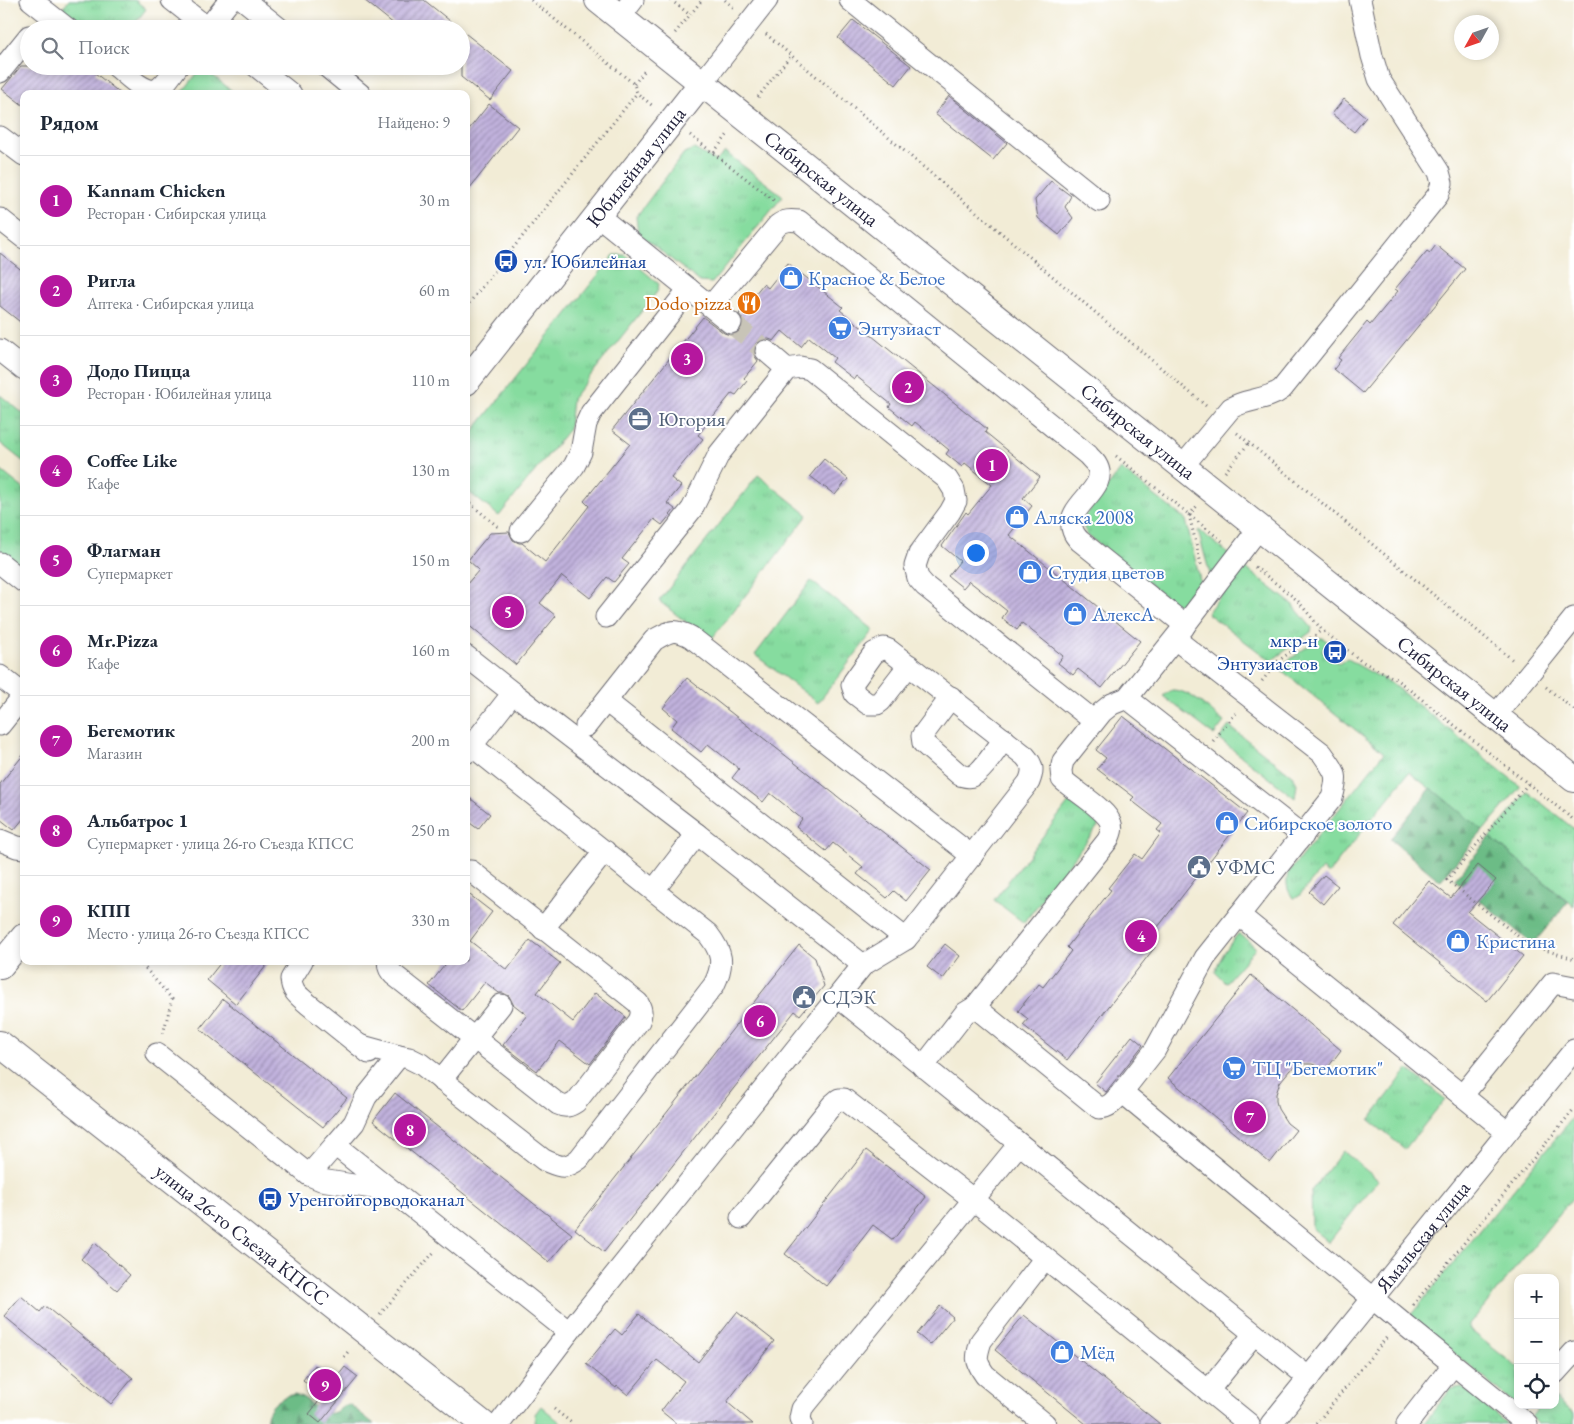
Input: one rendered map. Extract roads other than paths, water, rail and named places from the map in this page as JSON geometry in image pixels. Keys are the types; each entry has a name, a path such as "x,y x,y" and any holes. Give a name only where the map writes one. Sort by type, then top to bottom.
{"main road":[{"name":"Сибирская улица","path":"598,0 626,9 702,83 1574,779"},
{"name":"Юбилейная улица","path":"470,377 702,83"},
{"path":"0,966 20,942"},
{"name":"улица 26-го Съезда КПСС","path":"0,1044 482,1424"}],"street":[{"path":"31,0 41,20"},
{"path":"172,0 197,20"},
{"path":"215,20 230,0"},
{"path":"244,0 269,20"},
{"name":"Юбилейная улица","path":"702,83 767,0"},
{"path":"850,0 1099,200"},
{"path":"1182,467 1231,408 1238,404 1274,396 1282,389 1438,194 1442,183 1439,172 1380,79 1372,56 1360,0"},
{"path":"0,72 20,47"},
{"path":"127,75 144,88 150,90"},
{"path":"156,90 170,75"},
{"path":"267,75 286,90"},
{"path":"337,75 355,90"},
{"path":"0,137 20,152"},
{"path":"597,215 731,323"},
{"path":"0,218 20,235"},
{"path":"711,306 778,225 784,221 799,221 1088,455 1097,465 1099,478 1096,486 1074,513 1071,521 1073,531 1080,541 1180,632 1322,753 1333,768 1337,781 1332,798 1205,958 1155,1050 1111,1104 1105,1108 1099,1108 975,1007"},
{"path":"521,531 574,466 581,452 586,424 591,413 690,289"},
{"path":"0,350 20,366"},
{"path":"766,351 787,369"},
{"path":"606,617 692,509 720,454 787,369 800,366 810,369 947,479 954,490 956,501 950,512 919,554 915,566 918,578 925,586 1094,721"},
{"path":"923,1066 965,1013 975,1007 1108,840 1112,830 1107,815 1062,779 1063,761 1102,712 1112,704 1127,698 1259,528"},
{"path":"0,563 20,579"},
{"path":"1495,716 1574,618"},
{"path":"586,726 654,640 667,633 680,631 691,637 972,856"},
{"path":"470,659 697,834 863,966"},
{"path":"499,1424 569,1332 863,966 906,939 1029,782 1033,773 1032,764 1025,756 909,665"},
{"path":"0,676 20,692"},
{"path":"470,749 512,693"},
{"path":"950,697 922,736 923,744 960,775 974,776 979,772 1004,739"},
{"path":"1127,698 1303,836"},
{"path":"0,725 20,700"},
{"path":"606,701 906,939"},
{"path":"309,1175 354,1122 366,1097 394,1062 409,1058 421,1064 544,1160 558,1166 569,1166 579,1158 714,984 719,974 721,959 717,946 708,934 605,851 470,751"},
{"path":"654,890 697,834"},
{"path":"543,929 605,851"},
{"path":"388,965 389,970 394,976 558,1104 564,1107 576,1102 640,1021 641,1008 638,1003 470,871"},
{"path":"1239,915 1507,1132"},
{"path":"300,965 291,979 292,987 303,999 359,1045 394,1062"},
{"path":"1462,1096 1554,983 1574,987"},
{"path":"838,997 1309,1378"},
{"path":"441,1080 500,1005"},
{"name":"Ямальская улица","path":"1271,1424 1574,1050"},
{"path":"157,1054 309,1175 320,1180 393,1191"},
{"path":"1122,1092 1453,1365 1525,1416"},
{"path":"741,1218 832,1105 839,1099 844,1099 974,1200 1249,1424"},
{"path":"802,1424 800,1418 802,1409 1019,1144"},
{"path":"335,1145 569,1332"},
{"path":"1045,1424 985,1375 978,1366 976,1355 981,1341 1046,1258"},
{"path":"1208,1391 1254,1334"},
{"path":"1559,1369 1574,1352"},
{"path":"1407,1424 1453,1365"}],"tunnel":[{"path":"731,323 766,351"}],"place":[{"name":"ул. Юбилейная","path":"506,261"},
{"name":"Красное & Белое","path":"791,278"},
{"name":"Dodo pizza","path":"749,303"},
{"name":"Энтузиаст","path":"840,328"},
{"name":"Додо Пицца","path":"687,359"},
{"name":"Ригла","path":"908,387"},
{"name":"Югория","path":"640,419"},
{"name":"Kannam Chicken","path":"992,465"},
{"name":"Аляска 2008","path":"1017,517"},
{"name":"Студия цветов","path":"1030,572"},
{"name":"Флагман","path":"508,612"},
{"name":"АлексА","path":"1075,614"},
{"name":"мкр-н Энтузиастов","path":"1335,652"},
{"name":"Сибирское золото","path":"1227,823"},
{"name":"УФМС","path":"1199,867"},
{"name":"Coffee Like","path":"1141,936"},
{"name":"Кристина","path":"1458,941"},
{"name":"СДЭК","path":"804,997"},
{"name":"Mr.Pizza","path":"760,1021"},
{"name":"ТЦ \"Бегемотик\"","path":"1234,1068"},
{"name":"Бегемотик","path":"1250,1117"},
{"name":"Альбатрос 1","path":"410,1130"},
{"name":"Уренгойгорводоканал","path":"270,1199"},
{"name":"Мёд","path":"1062,1352"},
{"name":"КПП","path":"325,1385"}]}
